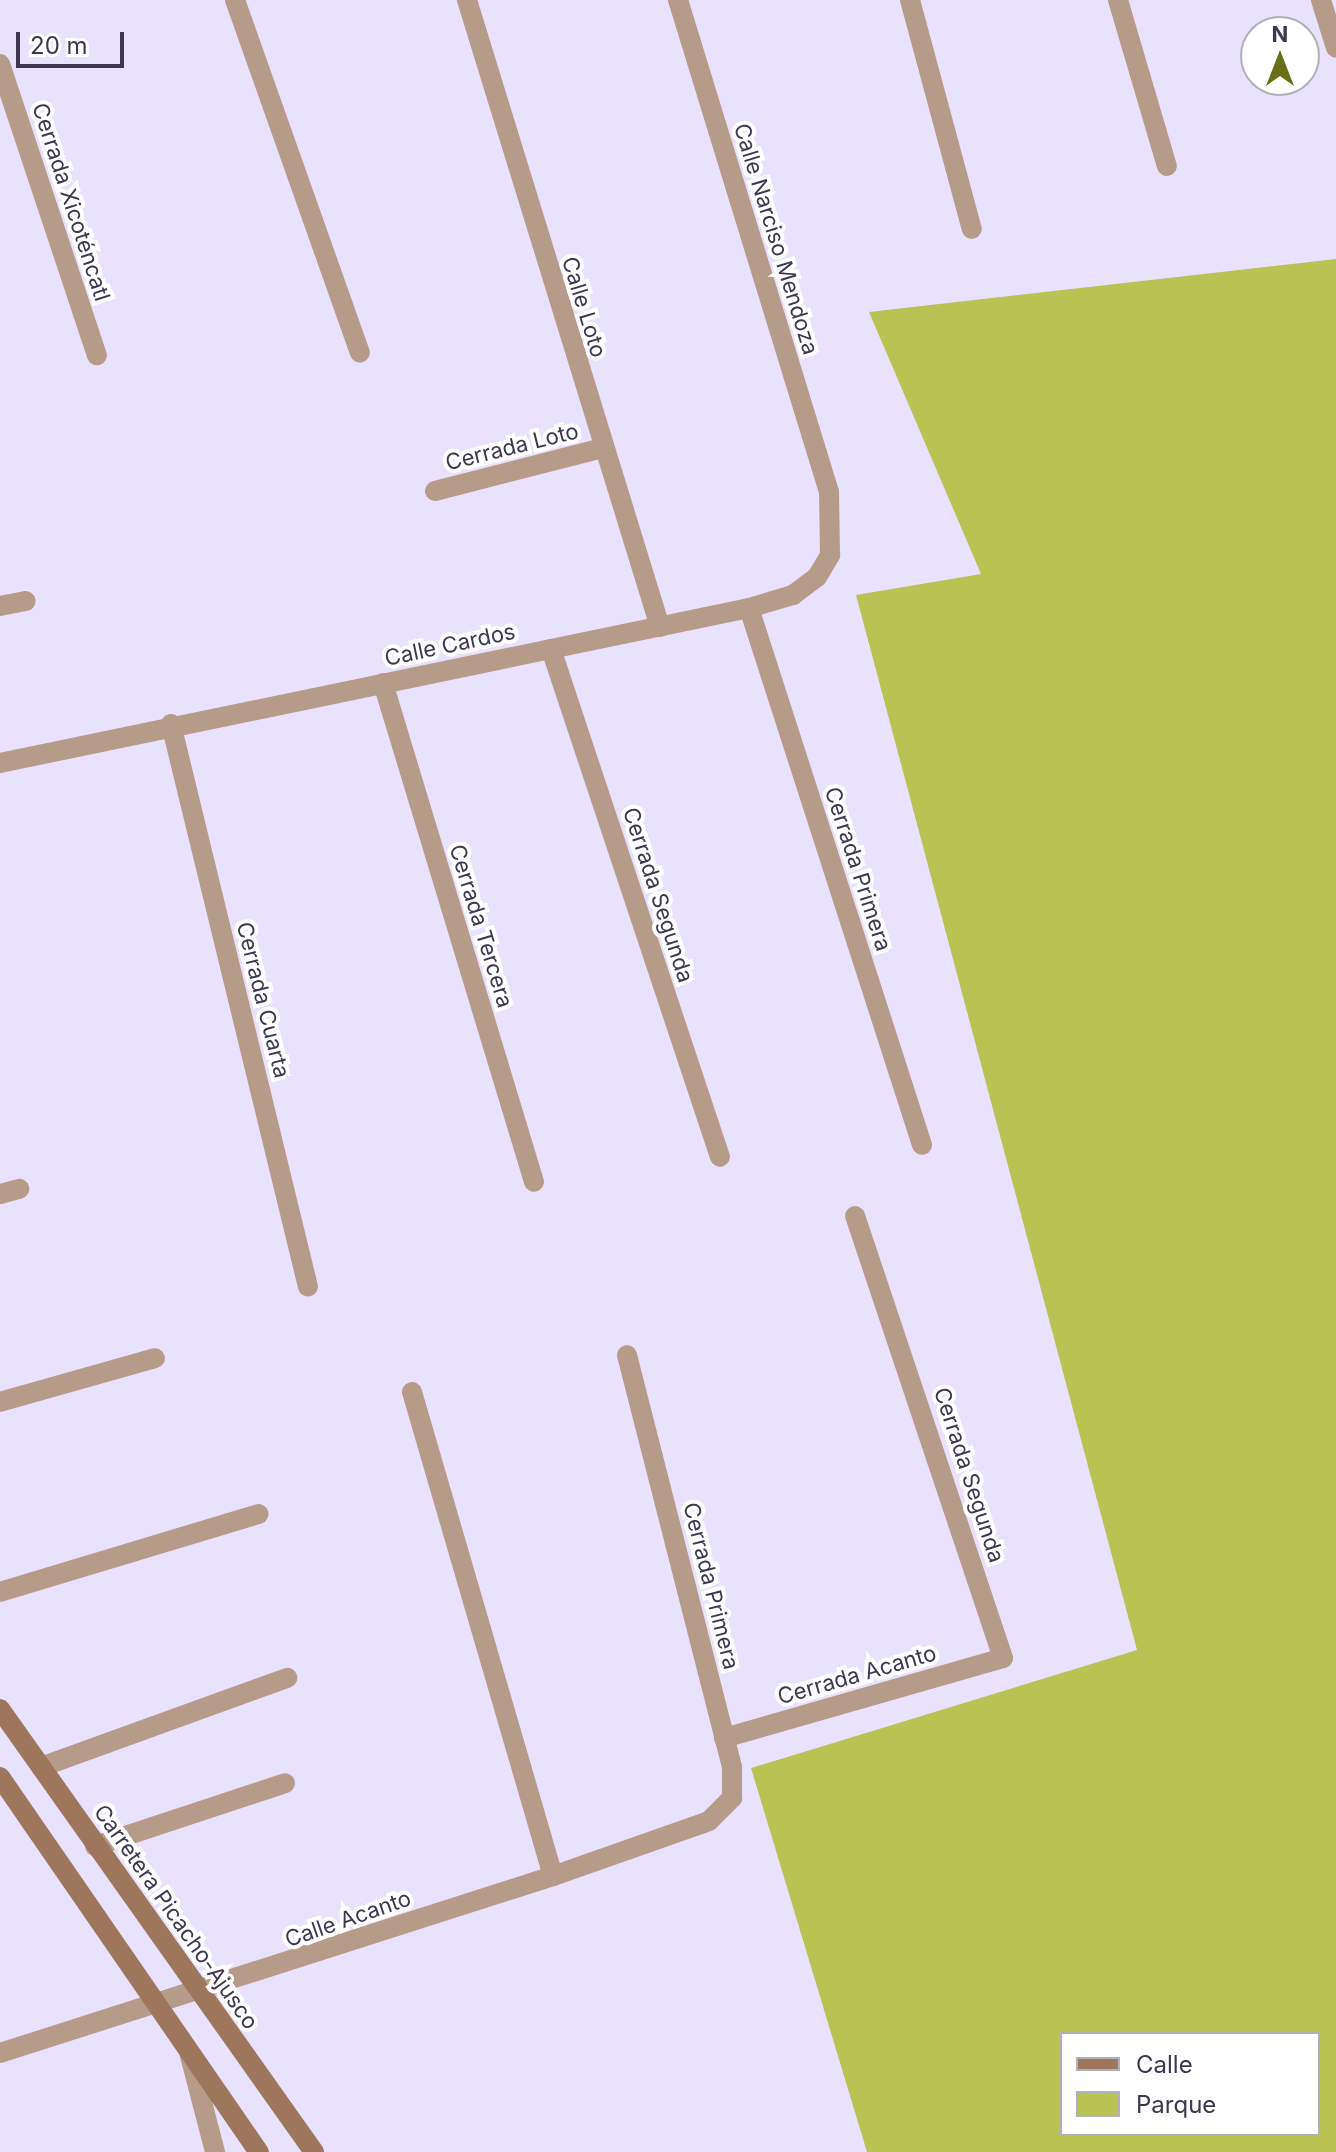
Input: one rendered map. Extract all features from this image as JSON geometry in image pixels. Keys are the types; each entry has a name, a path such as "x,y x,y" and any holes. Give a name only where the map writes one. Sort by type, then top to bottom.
{"main road":[{"name":"Carretera Picacho-Ajusco","path":"0,1709 314,2152"},
{"path":"0,1777 259,2152"}],"street":[{"path":"235,0 360,353"},
{"name":"Calle Loto","path":"467,0 602,448 660,627"},
{"name":"Calle Narciso Mendoza","path":"678,0 829,492"},
{"path":"910,0 972,229"},
{"path":"1118,0 1167,166"},
{"path":"1321,0 1336,48"},
{"name":"Cerrada Xicoténcatl","path":"0,64 97,355"},
{"name":"Cerrada Loto","path":"435,491 602,448"},
{"name":"Calle Cardos","path":"0,763 171,724 660,627 793,595 817,577 830,555 829,492"},
{"path":"0,606 26,601"},
{"name":"Cerrada Primera","path":"749,608 922,1145"},
{"name":"Cerrada Segunda","path":"551,649 720,1157"},
{"name":"Cerrada Tercera","path":"383,683 534,1182"},
{"name":"Cerrada Cuarta","path":"171,724 308,1287"},
{"name":"Cerrada Segunda","path":"855,1216 1003,1658"},
{"name":"Cerrada Primera","path":"627,1355 724,1738 732,1798 709,1821"},
{"path":"0,1402 155,1358"},
{"path":"412,1392 553,1876"},
{"path":"0,1592 259,1514"},
{"name":"Cerrada Acanto","path":"724,1738 1003,1658"},
{"path":"41,1767 287,1678"},
{"path":"95,1846 285,1783"},
{"name":"Calle Acanto","path":"0,2053 201,1993 709,1821"},
{"path":"188,2049 215,2152"}],"green space":[{"path":"1336,259 1336,2152 867,2152 751,1768 1137,1650 856,595 981,574 869,312"}]}
